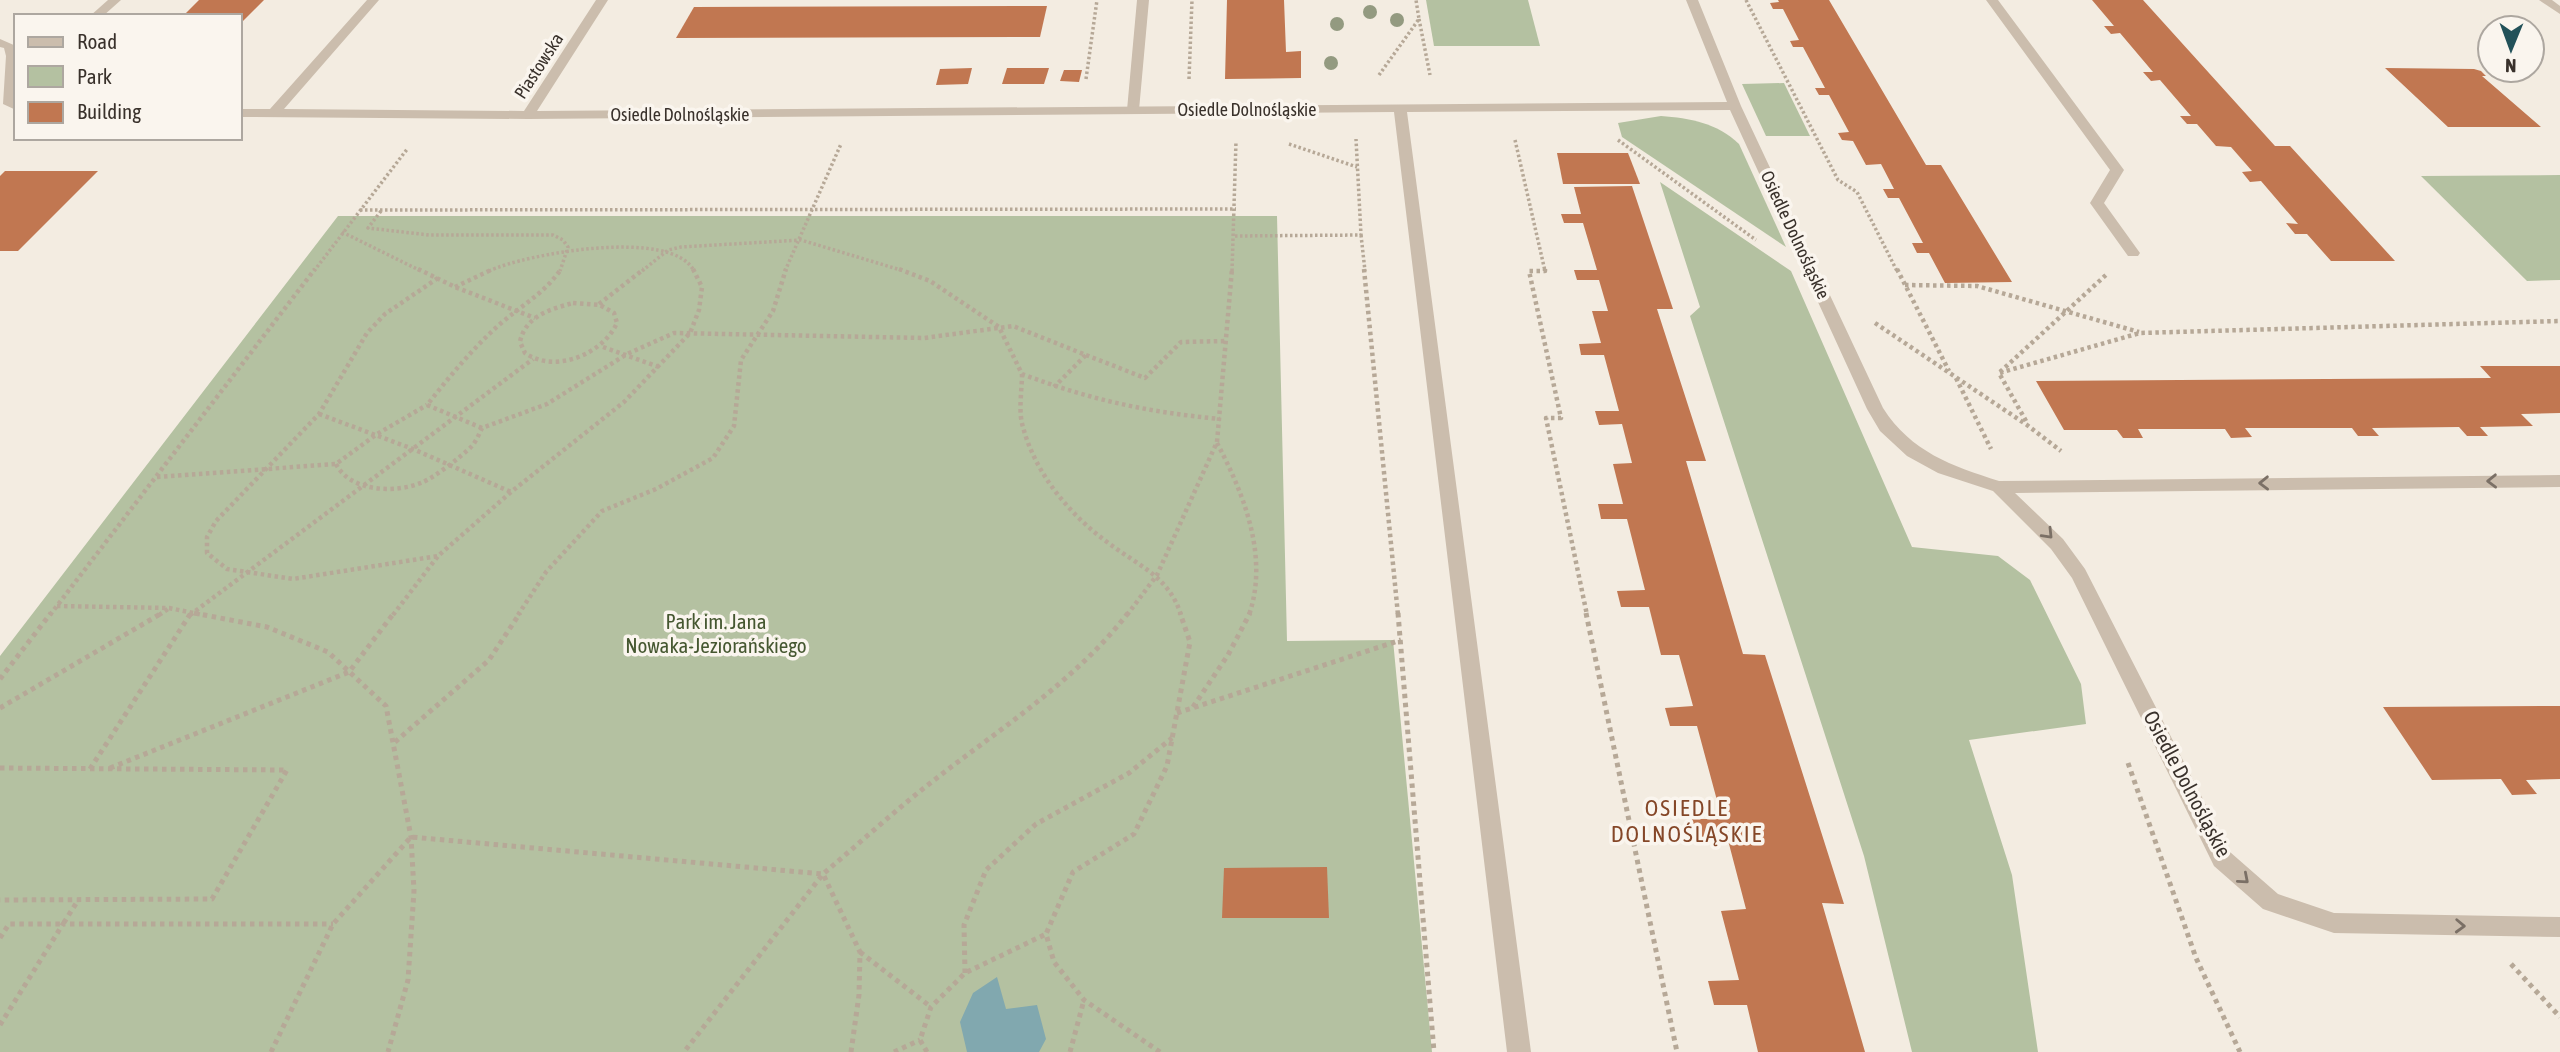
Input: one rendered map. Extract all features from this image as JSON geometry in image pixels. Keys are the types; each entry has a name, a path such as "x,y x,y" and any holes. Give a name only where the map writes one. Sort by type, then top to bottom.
{"street":[{"path":"98,14 115,0"},
{"path":"274,113 373,0"},
{"name":"Piastowska","path":"528,115 602,0"},
{"path":"1133,110 1143,0"},
{"path":"1692,0 1735,106"},
{"path":"1992,0 2117,170 2097,203 2133,253"},
{"path":"2545,0 2560,11"},
{"path":"8,105 12,56 9,44"},
{"name":"Osiedle Dolnośląskie","path":"242,113 528,115 1735,106 1887,431 1906,448 1942,469 1999,487 2560,481"},
{"path":"1401,109 1519,1052"},
{"name":"Osiedle Dolnośląskie","path":"1999,487 2057,544 2079,574 2222,859 2271,902 2334,923 2560,926"}],"path":[{"path":"1086,82 1097,0"},
{"path":"1188,90 1192,0"},
{"path":"1416,0 1419,19 1355,109 1362,235 1401,640 1434,1052"},
{"path":"1746,0 1838,180 1857,192 1949,372"},
{"path":"0,679 434,114"},
{"path":"684,1052 823,874 939,776 1050,692 1110,636 1157,575 1217,442 1235,236 1236,139"},
{"path":"1515,139 1545,271 1529,271 1561,418 1546,418 1677,1052"},
{"path":"395,742 489,660 546,572 602,511 656,489 712,457 734,426 741,360 773,311 787,264 813,211 836,150 842,142"},
{"path":"1285,142 1357,167"},
{"path":"360,210 1236,209"},
{"path":"156,477 335,464 377,434 427,405 454,371 501,323 550,286 562,267 568,247 563,240 553,235 429,235 368,228 382,210"},
{"path":"342,232 455,287 535,318"},
{"path":"1235,236 1362,235"},
{"path":"455,287 508,262 566,252 625,245 668,250 800,240 882,262 930,281 999,327 1022,373 1021,426 1048,485 1105,541 1157,575 1176,599 1190,642 1167,766 1133,834 1073,872 1046,934 1054,962 1084,1000 1160,1052"},
{"path":"599,304 668,250"},
{"path":"106,769 349,672 438,556 511,492 624,402 690,333 699,310 702,287 692,266 668,250"},
{"path":"1999,373 2133,253"},
{"path":"438,278 385,314 367,333 319,414 216,521 207,537 208,553 227,569 245,574 293,579 438,556"},
{"path":"1905,285 1977,286 2140,332"},
{"path":"573,303 599,304 610,309 617,317 617,326 613,336 590,354 560,362 533,359 524,353 519,345 519,336 535,318 547,311 573,303"},
{"path":"1999,373 2140,332 2560,321"},
{"path":"335,464 342,476 363,486 393,488 423,482 472,446 482,428 547,404 627,354 674,333 924,338 1013,326 1144,378 1181,342 1227,341"},
{"path":"602,346 659,367"},
{"path":"1054,387 1086,355"},
{"path":"90,769 192,612 533,359"},
{"path":"1022,373 1081,396 1165,414 1220,419"},
{"path":"1999,373 2027,425"},
{"path":"1956,377 1999,466 1999,487"},
{"path":"427,405 482,428"},
{"path":"319,414 377,434 511,492"},
{"path":"1193,707 1216,673 1254,599 1254,543 1231,467 1217,442"},
{"path":"57,606 169,608 267,627 328,652 386,706 411,837 414,891 408,980 388,1052"},
{"path":"0,708 169,608"},
{"path":"1177,713 1401,640"},
{"path":"965,973 964,925 986,870 1035,824 1129,773 1173,737"},
{"path":"2128,762 2196,958 2240,1052"},
{"path":"0,768 287,770 212,899 0,900"},
{"path":"411,837 823,874"},
{"path":"271,1052 333,924 411,837"},
{"path":"823,874 860,953 859,995 851,1052"},
{"path":"0,1025 77,901"},
{"path":"0,938 9,924 333,924"},
{"path":"2478,927 2560,1017"},
{"path":"894,1052 920,1040 931,1007 965,973 1046,934"},
{"path":"860,953 931,1007"},
{"path":"1070,1052 1084,1000"},
{"path":"920,1040 927,1052"}],"green space":[{"path":"1426,0 1528,0 1540,46 1434,46"},
{"path":"1784,83 1810,136 1766,136 1742,84"},
{"path":"1661,116 1712,126 1739,144 1786,247 1622,137 1618,123"},
{"path":"2560,175 2560,280 2527,281 2421,176"},
{"path":"1660,182 1791,271 1912,547 1998,556 2030,580 2081,684 2086,724 1969,740 2012,875 2038,1052 1912,1052 1864,856 1690,316 1700,307"},
{"name":"Park im. Jana Nowaka-Jeziorańskiego","path":"338,216 1277,216 1287,641 1393,640 1432,1052 0,1052 0,656"}],"water":[{"path":"997,977 1006,1009 1037,1005 1046,1039 1039,1052 967,1052 960,1022 973,993"}],"building":[{"path":"199,0 264,0 242,22 242,14 185,14"},
{"path":"1227,0 1284,0 1286,52 1301,51 1301,78 1225,79"},
{"path":"1778,0 1829,0 1926,165 1941,165 2012,282 1945,283 1929,253 1917,253 1912,243 1923,243 1899,198 1888,198 1883,189 1894,189 1881,164 1866,165 1853,141 1842,140 1838,133 1849,132 1829,95 1819,95 1815,88 1825,88 1803,47 1793,47 1790,41 1799,40 1783,9 1773,9 1770,3 1779,2"},
{"path":"2092,0 2143,0 2275,146 2290,146 2395,261 2331,261 2307,234 2295,234 2286,223 2298,224 2261,181 2250,182 2242,172 2252,171 2231,147 2216,146 2197,124 2187,124 2180,116 2191,116 2160,80 2151,81 2143,72 2153,72 2120,33 2111,34 2104,26 2114,26"},
{"path":"1047,6 1040,37 676,38 694,7"},
{"path":"972,68 968,84 936,85 940,69"},
{"path":"1007,68 1049,68 1044,84 1002,84"},
{"path":"2385,68 2476,70 2476,84 2491,84 2541,127 2448,127"},
{"path":"1064,70 1082,70 1079,82 1060,81"},
{"path":"1557,153 1628,153 1640,184 1563,184"},
{"path":"5,171 98,171 18,251 0,251 0,176"},
{"path":"1632,186 1673,309 1657,309 1706,461 1686,461 1743,654 1765,655 1844,904 1822,903 1865,1052 1758,1052 1747,1005 1714,1005 1708,981 1739,980 1721,911 1746,909 1729,844 1699,843 1692,819 1722,819 1697,726 1670,726 1665,708 1693,706 1679,655 1661,655 1649,607 1621,607 1617,591 1645,590 1627,519 1601,519 1598,504 1623,504 1613,464 1632,463 1622,424 1599,425 1595,411 1619,411 1604,355 1581,355 1579,344 1601,343 1592,311 1608,311 1599,280 1577,280 1574,270 1597,270 1583,223 1564,223 1561,214 1581,214 1574,187"},
{"path":"2480,366 2560,366 2560,413 2521,414 2533,426 2480,427 2488,436 2467,436 2459,427 2372,428 2379,436 2358,436 2352,428 2245,428 2252,437 2231,438 2225,429 2138,429 2143,438 2123,438 2117,430 2064,430 2036,381 2491,378"},
{"path":"2560,706 2560,779 2526,780 2537,794 2512,795 2501,779 2432,780 2383,707"},
{"path":"1327,867 1329,918 1222,918 1224,868"}],"district":[{"name":"OSIEDLE DOLNOŚLĄSKIE","path":"1687,821"}]}
